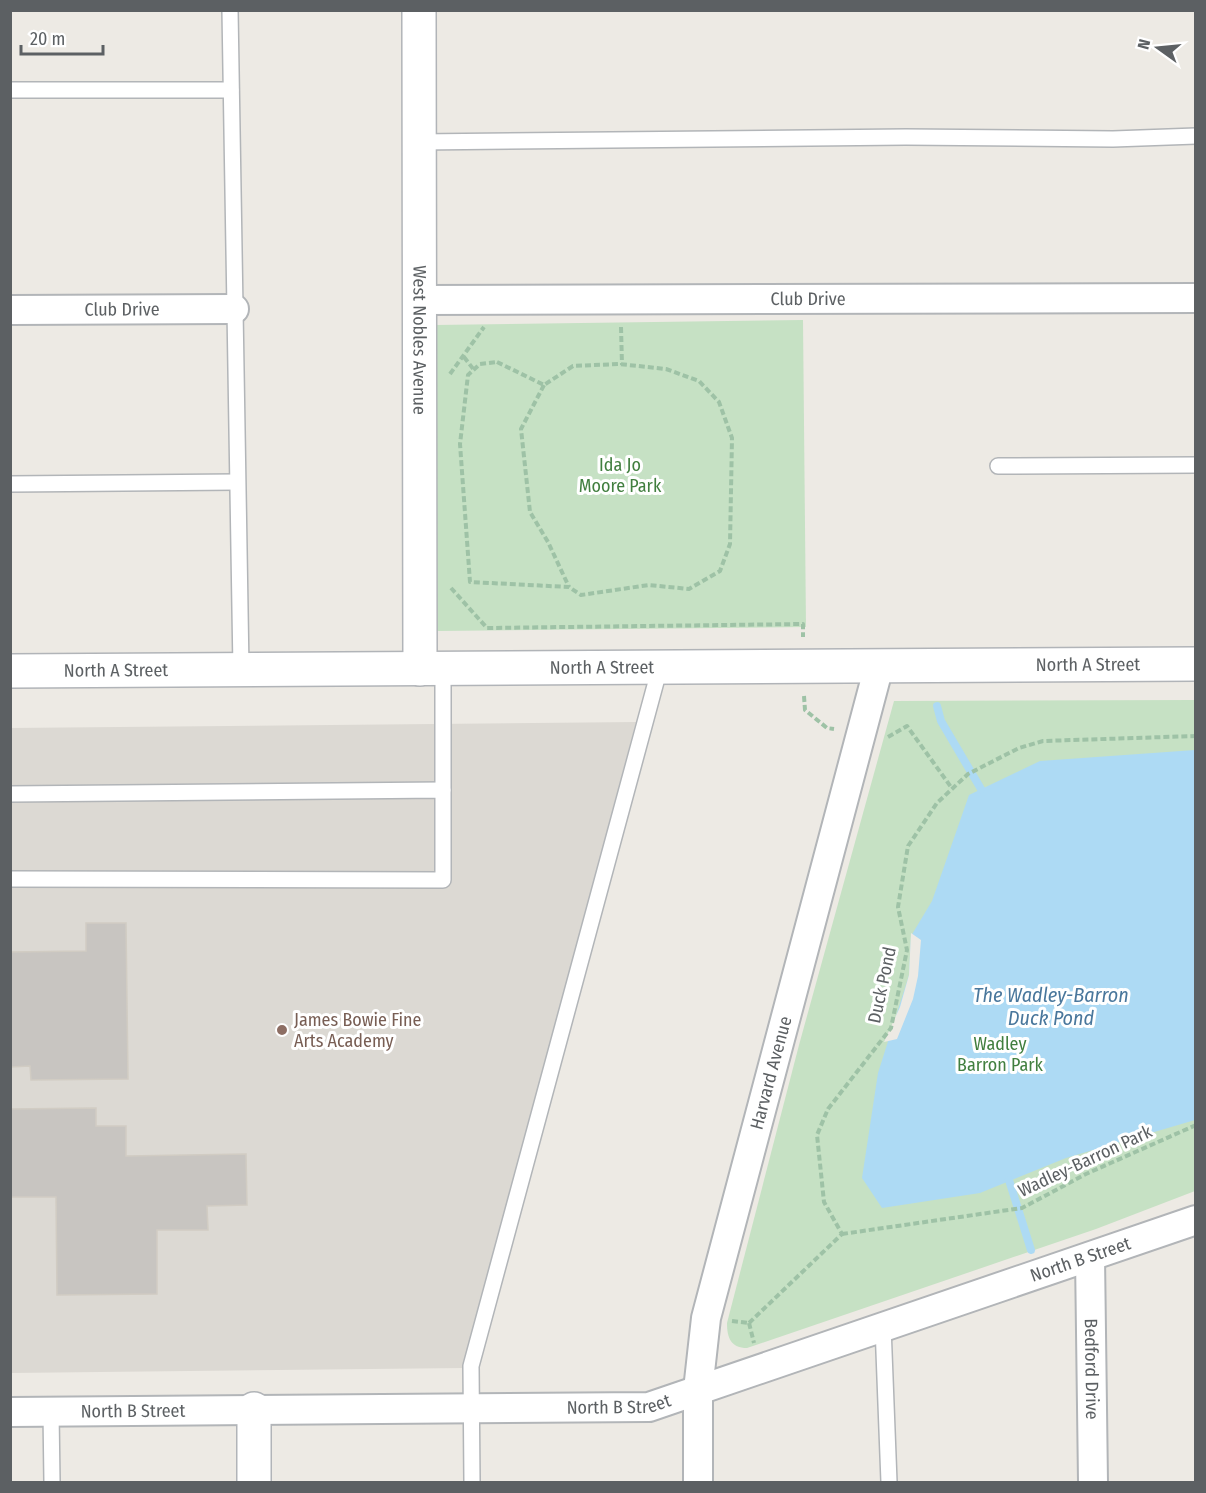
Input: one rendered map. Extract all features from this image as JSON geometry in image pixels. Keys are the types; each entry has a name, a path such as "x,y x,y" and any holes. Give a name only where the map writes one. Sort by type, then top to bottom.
{"main road":[{"name":"West Nobles Avenue","path":"419,10 420,300 431,669"},
{"name":"North A Street","path":"10,671 1196,664"},
{"path":"254,1409 254,1482"}],"street":[{"name":"Club Drive","path":"420,300 1196,298"},
{"name":"Club Drive","path":"10,310 234,309"},
{"name":"Harvard Avenue","path":"698,1482 698,1390 706,1318 879,666"},
{"name":"North B Street","path":"10,1412 649,1407 1196,1220"},
{"name":"Bedford Drive","path":"1090,1257 1093,1482"}],"lane":[{"path":"230,10 241,669"},
{"path":"10,90 231,90"},
{"path":"420,142 906,137 1113,139 1196,136"},
{"path":"998,466 1196,465"},
{"path":"10,484 237,482"},
{"path":"472,1482 471,1366 660,667"},
{"path":"10,879 443,880 443,790 431,669"},
{"path":"10,794 443,790"},
{"path":"883,1326 889,1482"},
{"path":"51,1412 52,1482"}],"path":[{"path":"621,300 622,365"},
{"path":"446,381 484,327 495,325"},
{"path":"464,357 474,370"},
{"path":"544,385 497,362 480,364 468,375 460,444 470,582 569,587 581,595 649,585 689,589 720,571 730,544 732,438 719,402 699,381 666,369 622,365 573,366 544,385 521,429 530,512 548,542 569,587"},
{"path":"448,584 487,628 803,624 805,710 827,728 891,737 907,726 951,788"},
{"name":"Duck Pond","path":"842,1234 824,1202 817,1135 828,1109 891,1028 907,950 898,907 908,846 937,802 979,767 1019,748 1043,741 1196,736"},
{"name":"Wadley-Barron Park","path":"842,1234 1022,1208 1086,1174 1196,1125"},
{"path":"749,1323 842,1234"}],"shaded area":[{"name":"James Bowie Fine Arts Academy","path":"636,722 464,1368 11,1373 10,728"}],"green space":[{"name":"Ida Jo Moore Park","path":"803,320 806,627 437,631 435,325"},
{"name":"Wadley Barron Park","path":"1195,700 1195,1191 1096,1229 747,1348 734,1344 729,1338 727,1323 799,1045 894,701"}],"water":[{"name":"The Wadley-Barron Duck Pond","path":"1195,750 1195,1120 1066,1158 980,1193 882,1208 862,1178 878,1073 909,975 911,936 932,901 969,795 1040,761"}],"pier":[{"path":"911,933 921,940 918,976 913,999 897,1039 884,1042 900,1007 909,975"}],"building":[{"path":"86,923 126,923 128,1079 31,1080 30,1066 10,1067 10,952 86,951"},
{"path":"96,1108 96,1126 126,1126 126,1156 246,1154 247,1205 207,1206 208,1230 157,1230 157,1294 57,1295 56,1197 10,1197 10,1109"}],"waterway":[{"path":"937,706 941,721 981,789"},
{"path":"1009,1180 1031,1250"}],"place":[{"name":"James Bowie Fine Arts Academy","path":"282,1030"}]}
